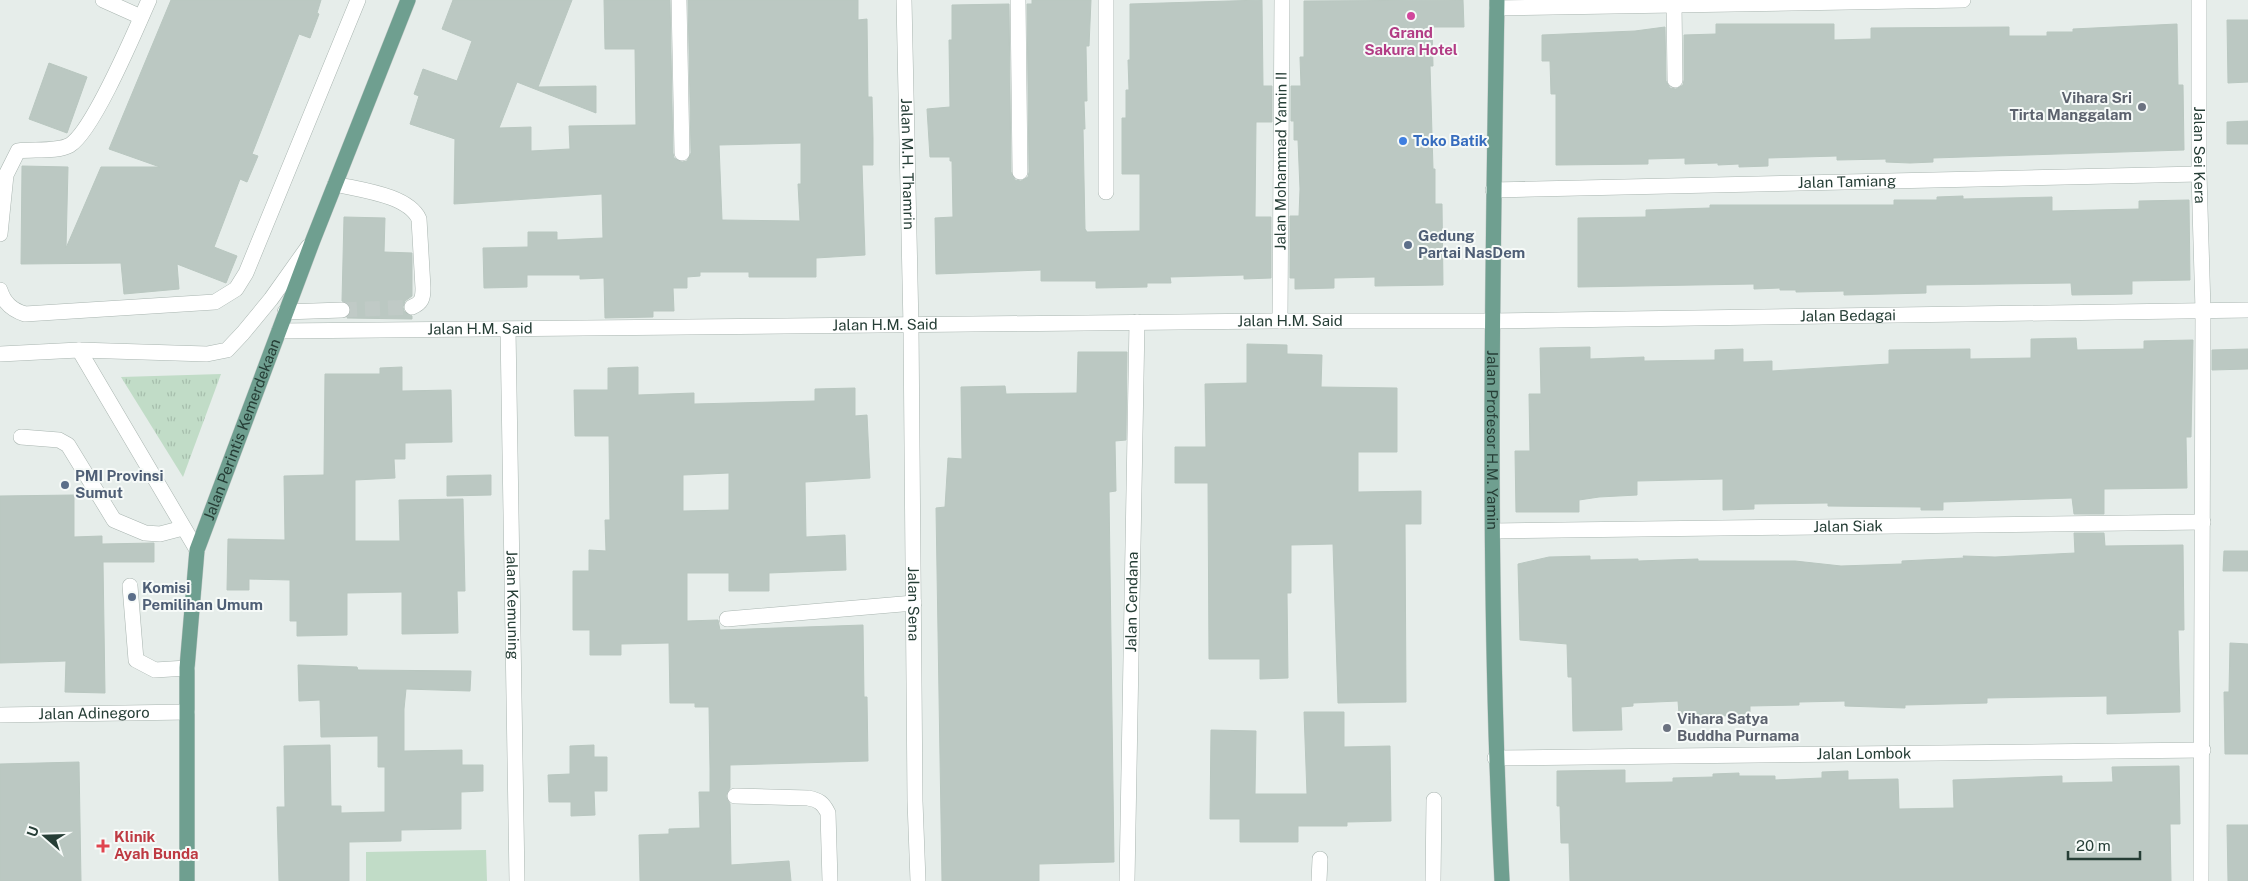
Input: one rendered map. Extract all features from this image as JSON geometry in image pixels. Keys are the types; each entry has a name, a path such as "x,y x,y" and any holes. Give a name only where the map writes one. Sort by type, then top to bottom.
{"main road":[{"name":"Jalan Perintis Kemerdekaan","path":"187,881 187,668 197,550 312,240 408,0"},
{"name":"Jalan Profesor H.M. Yamin","path":"1497,4 1492,321 1496,758 1502,881"}],"street":[{"path":"102,0 141,17"},
{"path":"0,234 6,175 18,152 62,148 79,137 94,114 149,0"},
{"path":"0,290 8,305 15,311 25,314 215,302 236,289 246,273 358,0"},
{"path":"679,0 682,153"},
{"name":"Jalan M.H. Thamrin","path":"904,0 911,326"},
{"path":"1018,0 1020,172"},
{"path":"1106,0 1106,192"},
{"name":"Jalan Mohammad Yamin II","path":"1280,321 1282,0"},
{"path":"1497,4 1674,4 1963,0"},
{"name":"Jalan Sei Kera","path":"2199,0 2199,174 2204,310 2201,881"},
{"path":"1674,4 1675,80"},
{"name":"Jalan Tamiang","path":"1493,190 2199,174"},
{"path":"335,184 402,202 415,210 419,219 423,298 419,304 412,307"},
{"path":"0,354 79,350 207,354 227,350 271,299 312,240"},
{"path":"285,312 342,310"},
{"name":"Jalan Bedagai","path":"1492,321 2248,310"},
{"name":"Jalan H.M. Said","path":"279,332 1137,322 1492,321"},
{"name":"Jalan Cendana","path":"1127,881 1137,322"},
{"name":"Jalan Sena","path":"911,326 915,801 918,881"},
{"name":"Jalan Kemuning","path":"508,329 518,881"},
{"path":"79,350 197,550"},
{"path":"21,437 59,440 68,445 114,520 145,533 160,534 183,528"},
{"name":"Jalan Siak","path":"1494,530 2204,522"},
{"path":"130,586 136,660 144,666 155,670 187,668"},
{"path":"727,619 914,603"},
{"name":"Jalan Adinegoro","path":"0,715 187,712"},
{"name":"Jalan Lombok","path":"1496,758 2203,750"},
{"path":"735,796 819,800 828,813 830,881"},
{"path":"1433,881 1434,800"},
{"path":"1319,881 1320,859"}],"green space":[{"path":"221,374 183,477 121,377"},
{"path":"486,850 487,881 366,881 366,852"}],"building":[{"path":"171,0 321,0 317,13 319,14 310,38 299,34 252,154 258,156 247,182 240,179 214,247 237,256 226,283 177,264 179,289 124,294 121,263 21,264 22,166 68,167 66,248 101,167 160,167 109,149"},
{"path":"453,0 572,0 538,87 596,86 596,113 517,82 499,128 531,127 531,151 570,149 569,126 636,125 635,49 605,49 604,0 670,0 673,153 674,158 682,162 687,161 691,153 688,0 858,0 858,20 867,19 868,97 872,97 873,165 862,165 865,255 816,258 816,277 749,277 749,272 700,272 700,276 687,277 687,288 673,288 674,311 653,311 653,317 605,318 604,278 580,279 580,275 527,275 527,287 484,288 483,248 528,247 528,232 557,232 557,240 603,238 602,194 454,204 455,139 410,124 419,96 414,94 423,69 457,81 472,41 442,29","holes":["801,143 801,184 798,184 800,221 722,220 719,145"]},
{"path":"1032,0 1091,0 1089,46 1086,46 1087,101 1084,101 1085,129 1083,129 1085,229 1087,232 1140,231 1140,174 1122,174 1122,118 1126,118 1126,90 1129,90 1130,4 1262,0 1263,86 1272,86 1272,122 1256,122 1255,217 1271,217 1271,278 1244,279 1244,275 1170,277 1171,283 1147,283 1147,287 1096,288 1096,281 1041,281 1041,270 936,274 935,218 953,217 952,161 950,161 950,157 930,157 927,109 950,107 949,40 952,40 952,5 1009,4 1011,172 1015,180 1021,181 1028,177 1029,172 1027,4 1032,4"},
{"path":"1463,0 1464,27 1432,27 1433,66 1430,66 1433,169 1435,169 1435,204 1442,204 1443,285 1375,286 1375,277 1334,278 1334,288 1295,289 1295,278 1290,278 1290,216 1299,216 1300,189 1298,140 1294,140 1294,121 1291,121 1291,86 1301,86 1300,57 1304,57 1304,1"},
{"path":"2227,20 2248,20 2248,82 2228,83"},
{"path":"1716,24 1834,24 1834,40 1871,39 1871,28 2009,27 2009,36 2047,36 2047,32 2073,32 2073,29 2177,24 2178,85 2183,85 2184,150 1933,158 1933,162 1910,163 1886,162 1886,159 1837,160 1837,156 1768,158 1768,166 1739,167 1739,164 1685,164 1685,158 1648,159 1648,164 1556,165 1556,94 1551,94 1550,61 1542,61 1542,35 1635,31 1665,27 1666,81 1670,88 1676,89 1683,85 1684,80 1684,35 1716,34"},
{"path":"49,63 87,77 67,133 29,119"},
{"path":"2248,121 2248,144 2227,144 2227,122"},
{"path":"1963,196 1963,199 2052,197 2052,211 2139,209 2139,201 2189,200 2190,280 2132,281 2132,294 2072,295 2071,283 1926,285 1926,293 1844,295 1844,291 1796,292 1796,290 1780,290 1780,288 1754,289 1754,284 1578,287 1578,218 1646,217 1646,210 1710,208 1710,205 1894,205 1894,200 1937,200 1937,197"},
{"path":"344,217 385,218 384,252 412,253 412,296 405,301 403,307 404,311 412,316 412,319 347,318 350,314 350,305 342,301"},
{"path":"2076,338 2077,350 2144,349 2144,341 2193,340 2191,437 2186,437 2187,488 2104,489 2104,514 2074,514 2072,498 1943,502 1943,510 1921,510 1921,507 1828,506 1828,503 1754,504 1754,509 1723,510 1723,479 1637,481 1637,495 1579,500 1579,512 1516,512 1515,451 1530,451 1529,394 1541,394 1540,348 1590,347 1590,359 1644,357 1644,361 1715,360 1715,350 1743,349 1743,362 1772,361 1772,371 1889,364 1889,350 1970,349 1970,359 2031,358 2031,339"},
{"path":"1247,344 1287,345 1287,354 1322,355 1321,387 1397,388 1397,452 1358,452 1358,492 1421,491 1421,524 1405,524 1406,702 1338,703 1333,544 1291,545 1291,593 1287,593 1288,678 1260,679 1260,659 1209,659 1208,483 1175,483 1175,447 1206,447 1205,384 1247,383"},
{"path":"2248,349 2248,369 2212,370 2212,350"},
{"path":"1078,352 1127,352 1126,440 1115,441 1116,491 1109,492 1114,862 1039,864 1039,881 942,881 936,508 945,507 948,458 962,459 961,387 1005,386 1006,394 1077,393"},
{"path":"402,367 402,391 451,390 452,442 405,443 405,459 394,459 395,478 355,480 355,541 400,541 399,500 463,499 465,591 457,591 458,633 402,634 402,592 347,593 347,635 297,636 297,621 290,621 290,580 249,579 249,590 227,590 228,539 285,540 284,476 324,475 325,374 380,374 380,368"},
{"path":"638,367 638,395 694,393 694,404 815,401 815,389 855,388 855,416 867,415 870,478 805,482 806,537 845,535 846,570 769,573 769,591 729,591 729,573 687,573 687,621 718,620 720,630 863,625 864,697 867,697 868,761 730,765 730,788 726,796 730,804 731,865 789,861 791,881 640,881 639,835 669,834 669,829 700,828 699,792 710,792 709,707 695,707 695,703 670,703 669,643 621,644 621,655 590,655 590,630 573,630 573,571 589,571 589,550 606,551 605,520 610,520 609,436 575,436 574,390 608,390 608,368","holes":["729,473 729,510 683,511 683,475"]},
{"path":"491,475 491,495 447,496 447,476"},
{"path":"74,495 74,537 102,536 102,544 154,543 154,562 103,562 105,693 65,692 66,661 0,663 0,496"},
{"path":"2074,533 2104,533 2105,546 2183,545 2184,630 2178,630 2180,712 2107,714 2107,696 1987,698 1987,703 1905,705 1905,708 1845,706 1845,701 1799,702 1799,705 1750,706 1750,715 1718,716 1679,714 1678,701 1633,703 1633,706 1621,707 1622,730 1573,731 1572,677 1568,677 1567,644 1520,640 1518,564 1549,557 1590,556 1590,560 1638,559 1638,561 1698,559 1698,561 1795,561 1841,566 1902,564 1902,561 1964,558 1963,556 1995,557 2075,553"},
{"path":"2224,551 2248,551 2248,571 2223,571"},
{"path":"2230,643 2248,644 2248,754 2225,754 2224,692 2229,692"},
{"path":"298,665 357,667 358,670 471,671 470,691 406,689 404,709 404,751 462,750 462,765 483,765 483,791 461,792 461,829 401,830 401,841 349,842 349,881 279,881 277,807 285,807 284,746 330,745 331,806 341,806 341,813 385,812 385,767 378,767 378,736 321,737 320,700 299,701"},
{"path":"1304,712 1344,712 1344,747 1390,746 1391,821 1347,822 1347,826 1298,826 1298,842 1240,842 1240,819 1210,819 1211,730 1256,731 1255,794 1307,794"},
{"path":"594,745 594,757 607,757 607,791 594,791 595,815 571,816 571,802 549,802 548,775 570,774 570,746"},
{"path":"79,762 81,881 0,881 0,764"},
{"path":"2179,766 2180,824 2170,824 2171,881 1570,881 1569,843 1561,843 1560,806 1557,806 1557,771 1625,770 1625,783 1673,782 1673,778 1713,777 1713,774 1739,773 1739,776 1775,776 1775,780 1822,778 1822,772 1848,771 1848,780 1898,779 1899,809 1954,808 1953,780 2062,776 2062,783 2113,782 2112,767"},
{"path":"2227,825 2248,825 2248,881 2228,881"}],"tunnel":[{"path":"342,310 412,307"}],"place":[{"name":"Grand Sakura Hotel","path":"1411,16"},
{"name":"Vihara Sri Tirta Manggalam","path":"2142,107"},
{"name":"Toko Batik","path":"1403,141"},
{"name":"Gedung Partai NasDem","path":"1408,245"},
{"name":"PMI Provinsi Sumut","path":"65,485"},
{"name":"Komisi Pemilihan Umum","path":"132,597"},
{"name":"Vihara Satya Buddha Purnama","path":"1667,728"},
{"name":"Klinik Ayah Bunda","path":"103,846"}]}
